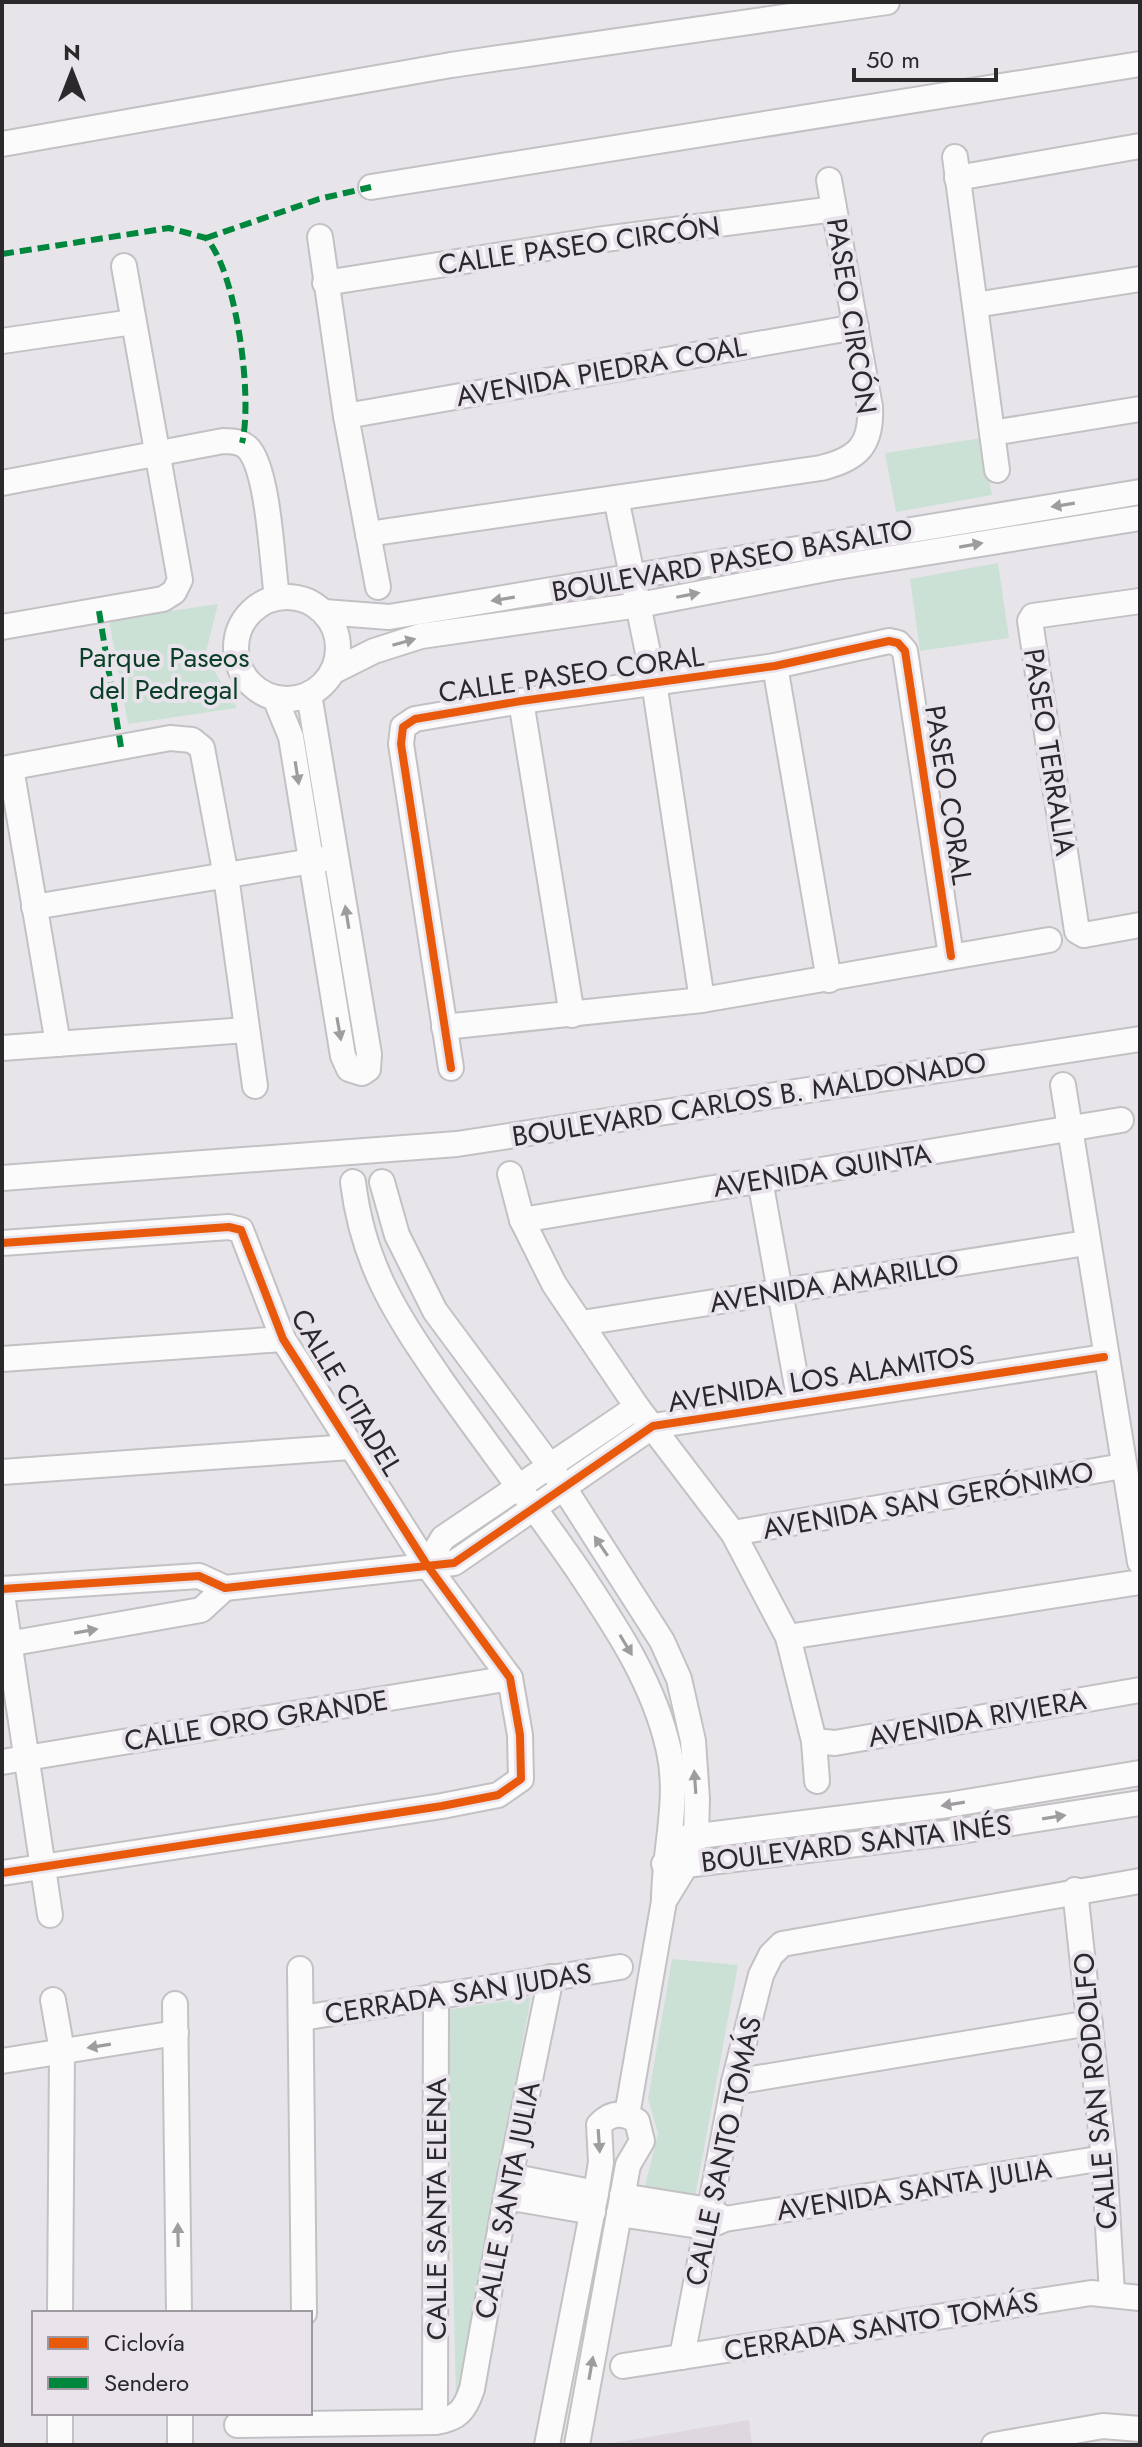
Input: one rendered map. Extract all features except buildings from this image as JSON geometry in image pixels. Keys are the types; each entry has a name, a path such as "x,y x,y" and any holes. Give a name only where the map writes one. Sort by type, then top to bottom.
{"street":[{"path":"2,144 451,65 887,2"},
{"path":"371,187 1140,64"},
{"path":"997,470 956,167 1140,146"},
{"name":"PASEO CIRCÓN","path":"616,498 821,468 848,460 861,451 869,436 871,415 829,180"},
{"name":"CALLE PASEO CIRCÓN","path":"325,283 597,240 834,209"},
{"path":"320,237 346,416 378,587"},
{"path":"2,627 151,602 174,592 180,575 124,266"},
{"path":"975,305 1140,279"},
{"path":"2,341 133,322"},
{"name":"AVENIDA PIEDRA COAL","path":"346,416 856,327"},
{"path":"992,433 1140,409"},
{"path":"2,483 223,441 242,443 251,451 261,479 277,597"},
{"name":"BOULEVARD PASEO BASALTO","path":"324,612 389,617 1140,492"},
{"path":"368,534 616,498 654,682 702,1000"},
{"name":"BOULEVARD PASEO BASALTO","path":"332,672 374,651 421,636 639,605 846,566 1140,518"},
{"path":"277,597 310,602 324,612 338,640 332,672 309,694 293,699 275,698 259,692 246,680 237,665 234,647 238,630 247,615 260,603 277,597"},
{"name":"PASEO TERRALIA","path":"1140,601 1033,616 1030,621 1077,931 1084,935 1140,925"},
{"name":"CALLE PASEO CORAL","path":"451,1068 401,732 415,719 775,666 889,641 898,643"},
{"name":"PASEO CORAL","path":"898,643 905,651 951,956"},
{"path":"775,666 829,980"},
{"path":"275,698 291,737 343,1056 349,1069 362,1073 368,1069 369,1054 309,694"},
{"path":"521,701 572,1015"},
{"path":"58,1044 7,769 170,738 192,740 202,748 226,876 255,1086"},
{"path":"34,907 337,856"},
{"path":"444,1027 702,1000 1049,940"},
{"path":"2,1048 246,1030"},
{"name":"BOULEVARD CARLOS B. MALDONADO","path":"2,1178 457,1144 1140,1039"},
{"path":"1063,1085 1104,1357 1140,1562"},
{"name":"AVENIDA QUINTA","path":"522,1220 1121,1120"},
{"path":"510,1174 522,1220 554,1284 637,1407 733,1533 788,1637 814,1741 817,1781"},
{"path":"760,1180 800,1403"},
{"path":"353,1182 360,1225 393,1312 521,1487 608,1615 649,1691 669,1751 675,1810 673,1856"},
{"path":"382,1182 397,1235 435,1311 550,1466 655,1630 679,1679 693,1741 696,1836 673,1856"},
{"name":"CALLE CITADEL","path":"2,1243 229,1227 241,1230 283,1339 427,1565 510,1678 520,1735 521,1779 498,1795 43,1866"},
{"name":"AVENIDA AMARILLO","path":"582,1323 1086,1243"},
{"path":"2,1359 283,1339"},
{"name":"AVENIDA LOS ALAMITOS","path":"225,1588 454,1563 653,1426 1104,1357"},
{"name":"AVENIDA LOS ALAMITOS","path":"427,1565 443,1538 637,1407"},
{"path":"2,1472 350,1447"},
{"name":"AVENIDA SAN GERÓNIMO","path":"733,1533 1123,1466"},
{"path":"6,1645 201,1610 225,1588 199,1576 2,1591 6,1645 27,1758 50,1915"},
{"path":"788,1637 1140,1582"},
{"name":"CALLE ORO GRANDE","path":"2,1762 510,1678"},
{"name":"AVENIDA RIVIERA","path":"814,1741 835,1743 1140,1690"},
{"name":"BOULEVARD SANTA INÉS","path":"696,1836 948,1805 1140,1773"},
{"name":"BOULEVARD SANTA INÉS","path":"577,2445 628,2165 642,2141 637,2121 627,2115 673,1856 954,1832 1140,1803"},
{"path":"2,1873 43,1866"},
{"path":"1075,1890 1140,1881"},
{"name":"CALLE SANTO TOMÁS","path":"682,2357 714,2219 734,2082 761,1975 775,1949 782,1944 1075,1890"},
{"name":"CALLE SAN RODOLFO","path":"1075,1890 1104,2158 1112,2293"},
{"name":"CERRADA SAN JUDAS","path":"304,2311 302,2018 620,1967"},
{"path":"300,1969 302,2018"},
{"name":"CALLE SANTA JULIA","path":"445,2420 472,2389 508,2186 551,1977"},
{"name":"CALLE SANTA ELENA","path":"436,1995 445,2420"},
{"path":"53,2000 62,2051 60,2311"},
{"path":"175,2004 179,2311"},
{"path":"734,2082 1090,2023"},
{"path":"2,2061 176,2033"},
{"path":"547,2445 601,2162 599,2125 614,2114 627,2115"},
{"name":"AVENIDA SANTA JULIA","path":"621,2205 714,2219 1104,2158"},
{"path":"508,2186 594,2202"},
{"name":"CERRADA SANTO TOMÁS","path":"623,2366 1112,2293 1140,2298"},
{"path":"60,2415 60,2445"},
{"path":"180,2415 180,2445"},
{"path":"237,2425 306,2419 445,2420"},
{"path":"994,2445 1140,2429"}],"shaded area":[{"path":"749,2420 752,2445 600,2445"}],"green space":[{"path":"981,438 992,495 896,512 885,453"},
{"path":"998,563 1009,638 920,651 910,579"},
{"name":"Parque Paseos del Pedregal","path":"218,604 205,656 237,708 128,724 109,620"},
{"path":"672,1959 738,1965 695,2197 645,2186 658,2133 648,2099"},
{"path":"531,1997 456,2399 447,2010"}],"marked path":[{"path":"206,238 319,199 371,187"},
{"path":"2,254 169,228 206,238 226,278 240,337 245,397 242,443"},
{"path":"99,611 121,747"}],"cycle path":[{"path":"451,1068 401,744 403,727 415,719 775,666 889,641 898,643 905,651 951,956"},
{"path":"2,1243 229,1227 241,1230 283,1339 427,1565 510,1678 520,1735 521,1779 498,1795 442,1806 2,1873"},
{"path":"2,1589 199,1576 225,1588 454,1563 653,1426 1104,1357"}]}
